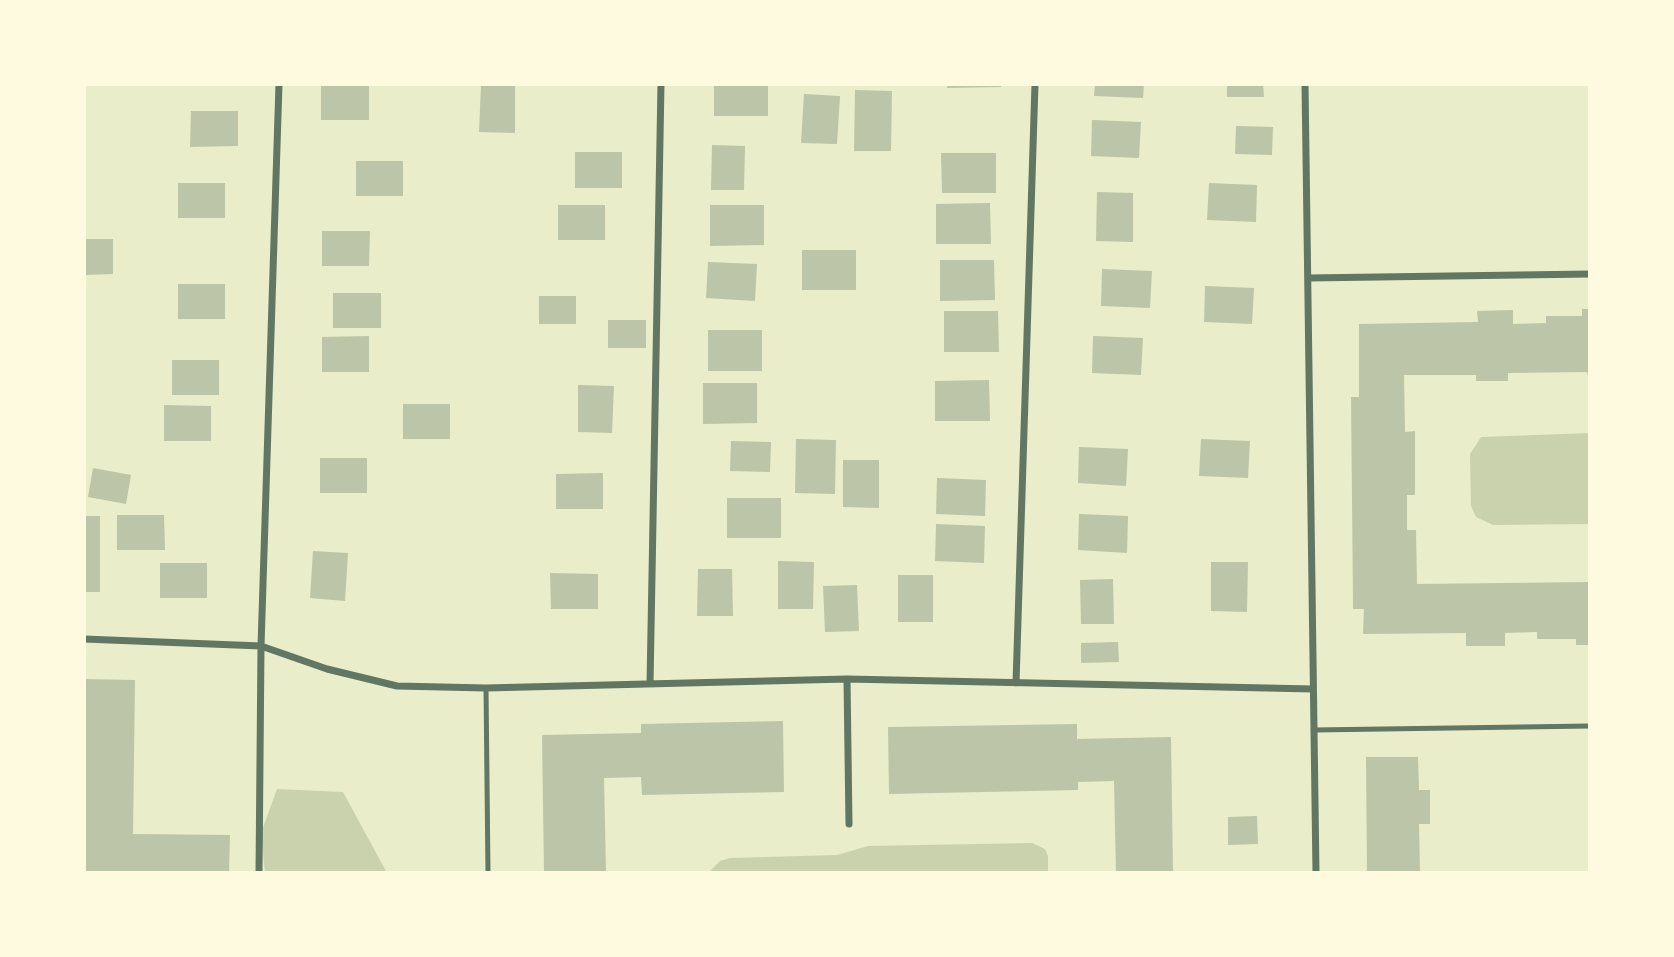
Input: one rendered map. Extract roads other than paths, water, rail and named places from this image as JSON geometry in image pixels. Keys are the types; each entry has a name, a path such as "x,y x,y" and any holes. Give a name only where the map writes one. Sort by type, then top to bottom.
{"street":[{"path":"259,873 261,646 279,84"},
{"path":"650,684 661,84"},
{"path":"1016,683 1035,84"},
{"path":"1305,84 1316,873"},
{"path":"1308,278 1590,274"},
{"path":"84,639 261,646 327,669 397,686 486,688 847,679 1313,689"},
{"path":"847,679 849,824"}],"lane":[{"path":"486,688 488,873"},
{"path":"1314,730 1590,726"}]}
